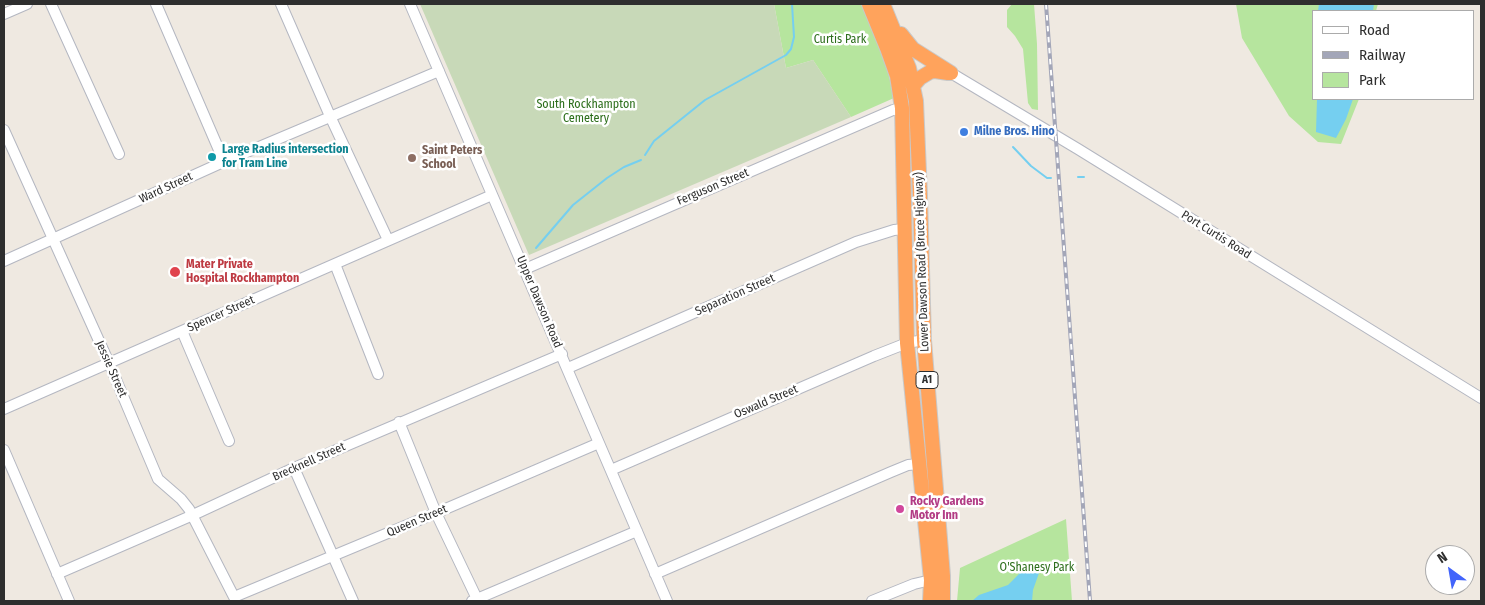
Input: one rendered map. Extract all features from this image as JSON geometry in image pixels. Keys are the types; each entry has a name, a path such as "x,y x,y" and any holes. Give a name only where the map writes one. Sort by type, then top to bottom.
{"highway":[{"name":"A1","path":"869,4 897,76 902,108"},
{"name":"A1","path":"886,9 906,61 913,86"},
{"path":"886,9 912,49 951,73"},
{"path":"913,86 920,78 930,72 951,73"},
{"name":"Lower Dawson Road (Bruce Highway)","path":"913,86 916,101 924,340 943,576 942,601"},
{"name":"Lower Dawson Road (Bruce Highway)","path":"902,108 907,343 931,580 930,601"}],"street":[{"path":"4,14 26,4"},
{"path":"51,4 119,154"},
{"path":"156,4 219,150 221,163"},
{"path":"281,4 330,116 388,240"},
{"name":"Upper Dawson Road","path":"410,4 667,601"},
{"name":"Ward Street","path":"4,261 221,163 439,71"},
{"name":"Port Curtis Road","path":"951,73 1192,214 1481,398"},
{"name":"Ferguson Street","path":"525,269 893,110 902,108"},
{"name":"Jessie Street","path":"4,130 158,479 181,499 193,515 234,597"},
{"name":"Spencer Street","path":"4,410 492,195"},
{"name":"Separation Street","path":"568,368 856,242 894,230 904,229"},
{"path":"335,264 378,374"},
{"path":"182,331 229,441"},
{"name":"Oswald Street","path":"610,470 874,356 907,343 924,340"},
{"name":"Brecknell Street","path":"57,574 399,422 562,354"},
{"path":"399,422 436,513 476,601 637,531"},
{"name":"Queen Street","path":"234,597 436,513 599,442"},
{"path":"4,450 69,601"},
{"path":"656,574 891,472 919,464"},
{"path":"294,468 353,601"},
{"path":"872,601 914,584 931,580"}],"green space":[{"name":"South Rockhampton Cemetery","path":"420,4 774,4 786,68 813,60 851,117 529,255"},
{"name":"Curtis Park","path":"774,4 861,4 885,58 894,98 851,117 813,60 786,68"},
{"path":"1012,4 1034,4 1038,110 1032,109 1028,103 1023,49 1007,27 1007,10"},
{"path":"1236,4 1378,4 1376,10 1312,10 1312,100 1359,100 1341,144 1318,142 1289,116 1242,38"},
{"name":"O'Shanesy Park","path":"1066,519 1072,601 957,601 960,568"}],"water":[{"path":"1319,4 1374,4 1373,10 1318,10"},
{"path":"1317,100 1353,100 1346,119 1336,138 1316,132"},
{"path":"1030,565 1035,566 1039,573 1033,590 1032,601 972,601 979,595 1008,585"}],"waterway":[{"path":"645,155 654,141 705,100 786,55 791,49 794,37 792,4"},
{"path":"1013,147 1031,166 1047,178 1051,178"},
{"path":"536,248 573,205 607,178 624,167 641,160"},
{"path":"1078,177 1084,177"}],"railway":[{"path":"1046,4 1090,601"}],"place":[{"name":"Milne Bros. Hino","path":"964,132"},
{"name":"Large Radius intersection for Tram Line","path":"212,157"},
{"name":"Saint Peters School","path":"412,158"},
{"name":"Mater Private Hospital Rockhampton","path":"175,272"},
{"name":"Rocky Gardens Motor Inn","path":"900,509"}]}
